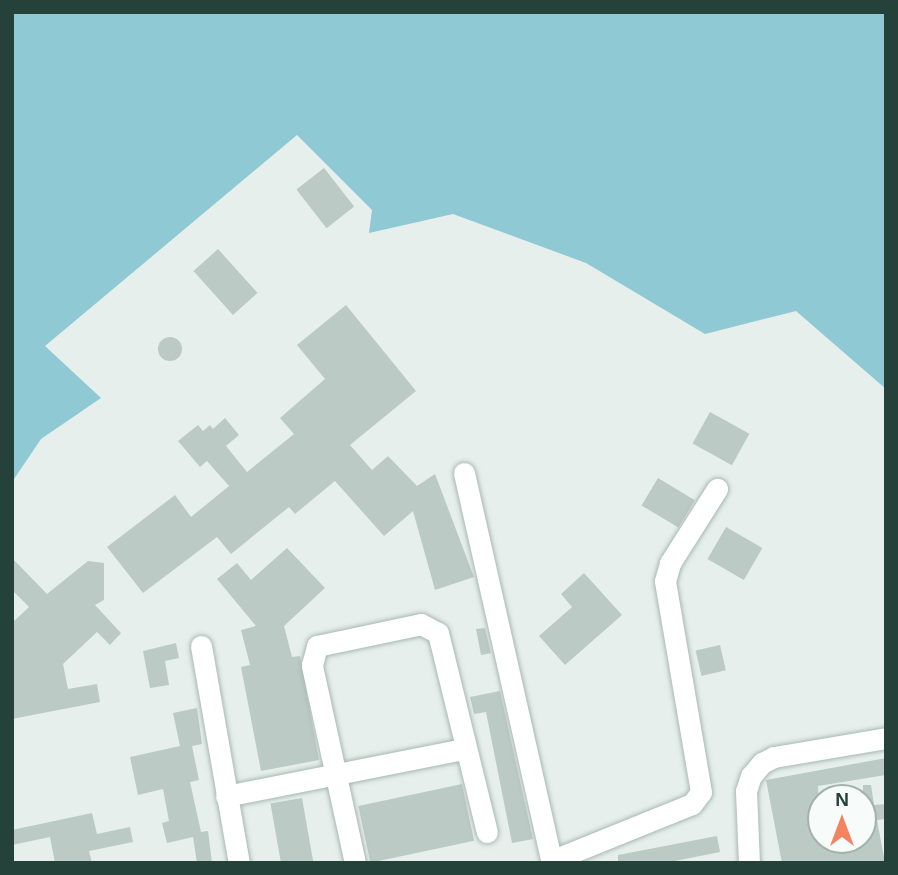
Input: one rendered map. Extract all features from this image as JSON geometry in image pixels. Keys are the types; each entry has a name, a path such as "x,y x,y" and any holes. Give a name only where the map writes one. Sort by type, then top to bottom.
{"street":[{"path":"464,473 552,862 692,804 701,792 665,581 670,564 717,489"},
{"path":"355,863 312,655 317,646 421,624 438,634 464,749 487,832"},
{"path":"201,646 239,863"},
{"path":"749,863 746,791 751,775 762,763 774,757 886,738"},
{"path":"226,796 464,749"}],"water":[{"path":"12,12 886,12 886,389 796,311 705,334 586,263 453,214 369,233 372,210 297,135 45,346 101,398 41,439 12,482"}],"building":[{"path":"324,168 354,207 327,228 296,190"},
{"path":"218,249 257,293 233,315 193,271"},
{"path":"346,305 416,391 350,445 372,470 388,456 417,486 435,474 474,577 435,590 413,511 384,536 335,481 295,514 289,507 231,554 217,537 143,593 107,547 175,495 191,517 229,486 207,461 200,467 178,441 198,425 203,431 210,425 213,429 225,418 239,435 226,446 247,472 294,434 280,418 325,379 297,345"},
{"path":"170,337 181,344 182,349 175,360 170,361 159,354 158,349 165,338"},
{"path":"710,412 749,434 732,465 693,443"},
{"path":"658,478 695,500 678,528 642,505"},
{"path":"726,527 762,548 744,580 708,559"},
{"path":"287,548 325,588 284,626 292,657 300,656 319,760 261,771 241,667 250,665 241,630 256,626 217,579 237,563 251,580"},
{"path":"12,558 47,594 88,561 104,563 104,600 95,605 121,633 110,645 97,632 63,664 68,689 97,684 100,702 12,719 12,623 29,607 12,590"},
{"path":"584,573 622,615 565,665 539,636 572,607 561,594"},
{"path":"485,628 491,653 481,655 476,629"},
{"path":"176,643 179,658 165,661 169,685 150,688 143,651"},
{"path":"720,645 726,670 701,676 696,651"},
{"path":"500,691 533,839 512,843 486,712 474,714 470,697"},
{"path":"197,708 202,744 192,746 199,780 190,782 201,832 208,831 212,863 197,863 193,837 167,843 162,823 169,821 163,789 138,795 130,757 180,746 173,713"},
{"path":"886,758 886,775 830,784 807,784 807,854 877,854 877,820 885,863 782,863 766,780"},
{"path":"462,784 474,841 370,863 358,806"},
{"path":"302,798 313,863 281,863 270,804"},
{"path":"886,804 886,819 877,820 877,805"},
{"path":"92,813 97,834 130,827 133,842 89,851 92,863 55,863 50,837 12,845 12,830"},
{"path":"717,836 720,852 665,863 618,863 618,855"}]}
